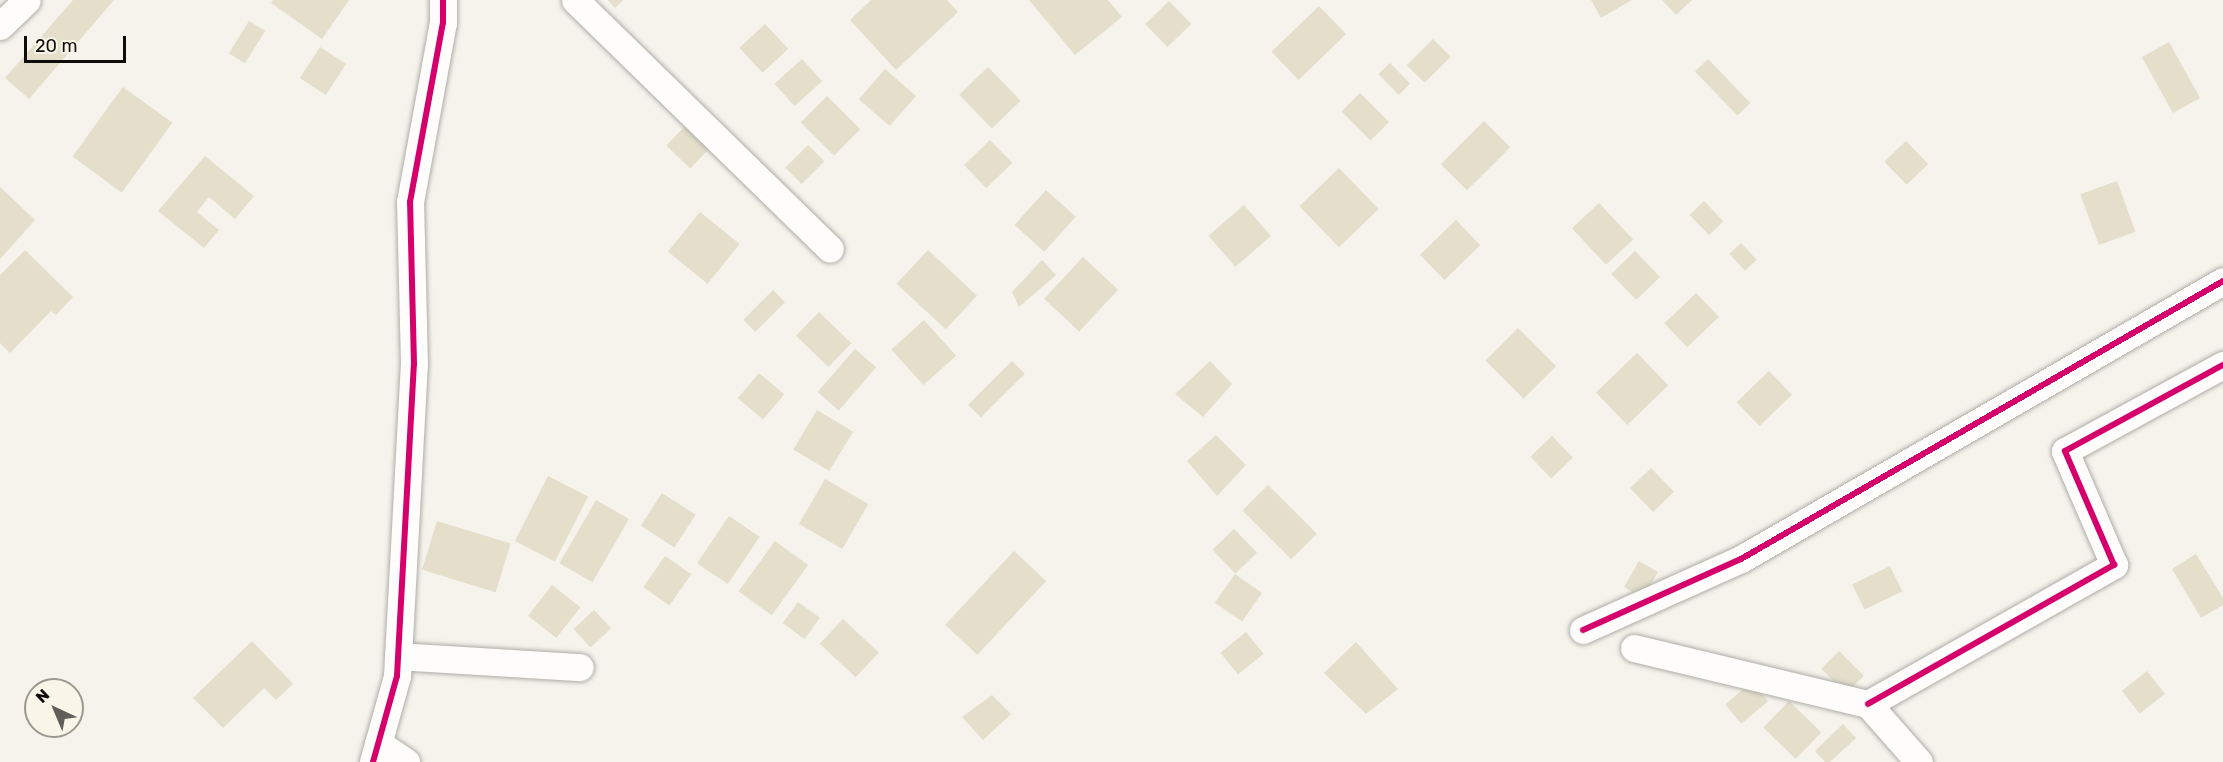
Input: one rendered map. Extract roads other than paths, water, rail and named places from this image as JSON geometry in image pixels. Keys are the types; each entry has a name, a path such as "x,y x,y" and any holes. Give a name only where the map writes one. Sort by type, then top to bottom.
{"street":[{"path":"0,26 27,0"},
{"path":"406,762 375,752 397,676 414,364 410,202 443,23 443,0"},
{"path":"574,0 830,249"},
{"path":"1583,630 1741,559 2223,281"},
{"path":"1868,704 2114,565 2066,451 2223,365"},
{"path":"1634,648 1868,704 1919,762"},
{"path":"398,656 580,667"}]}
